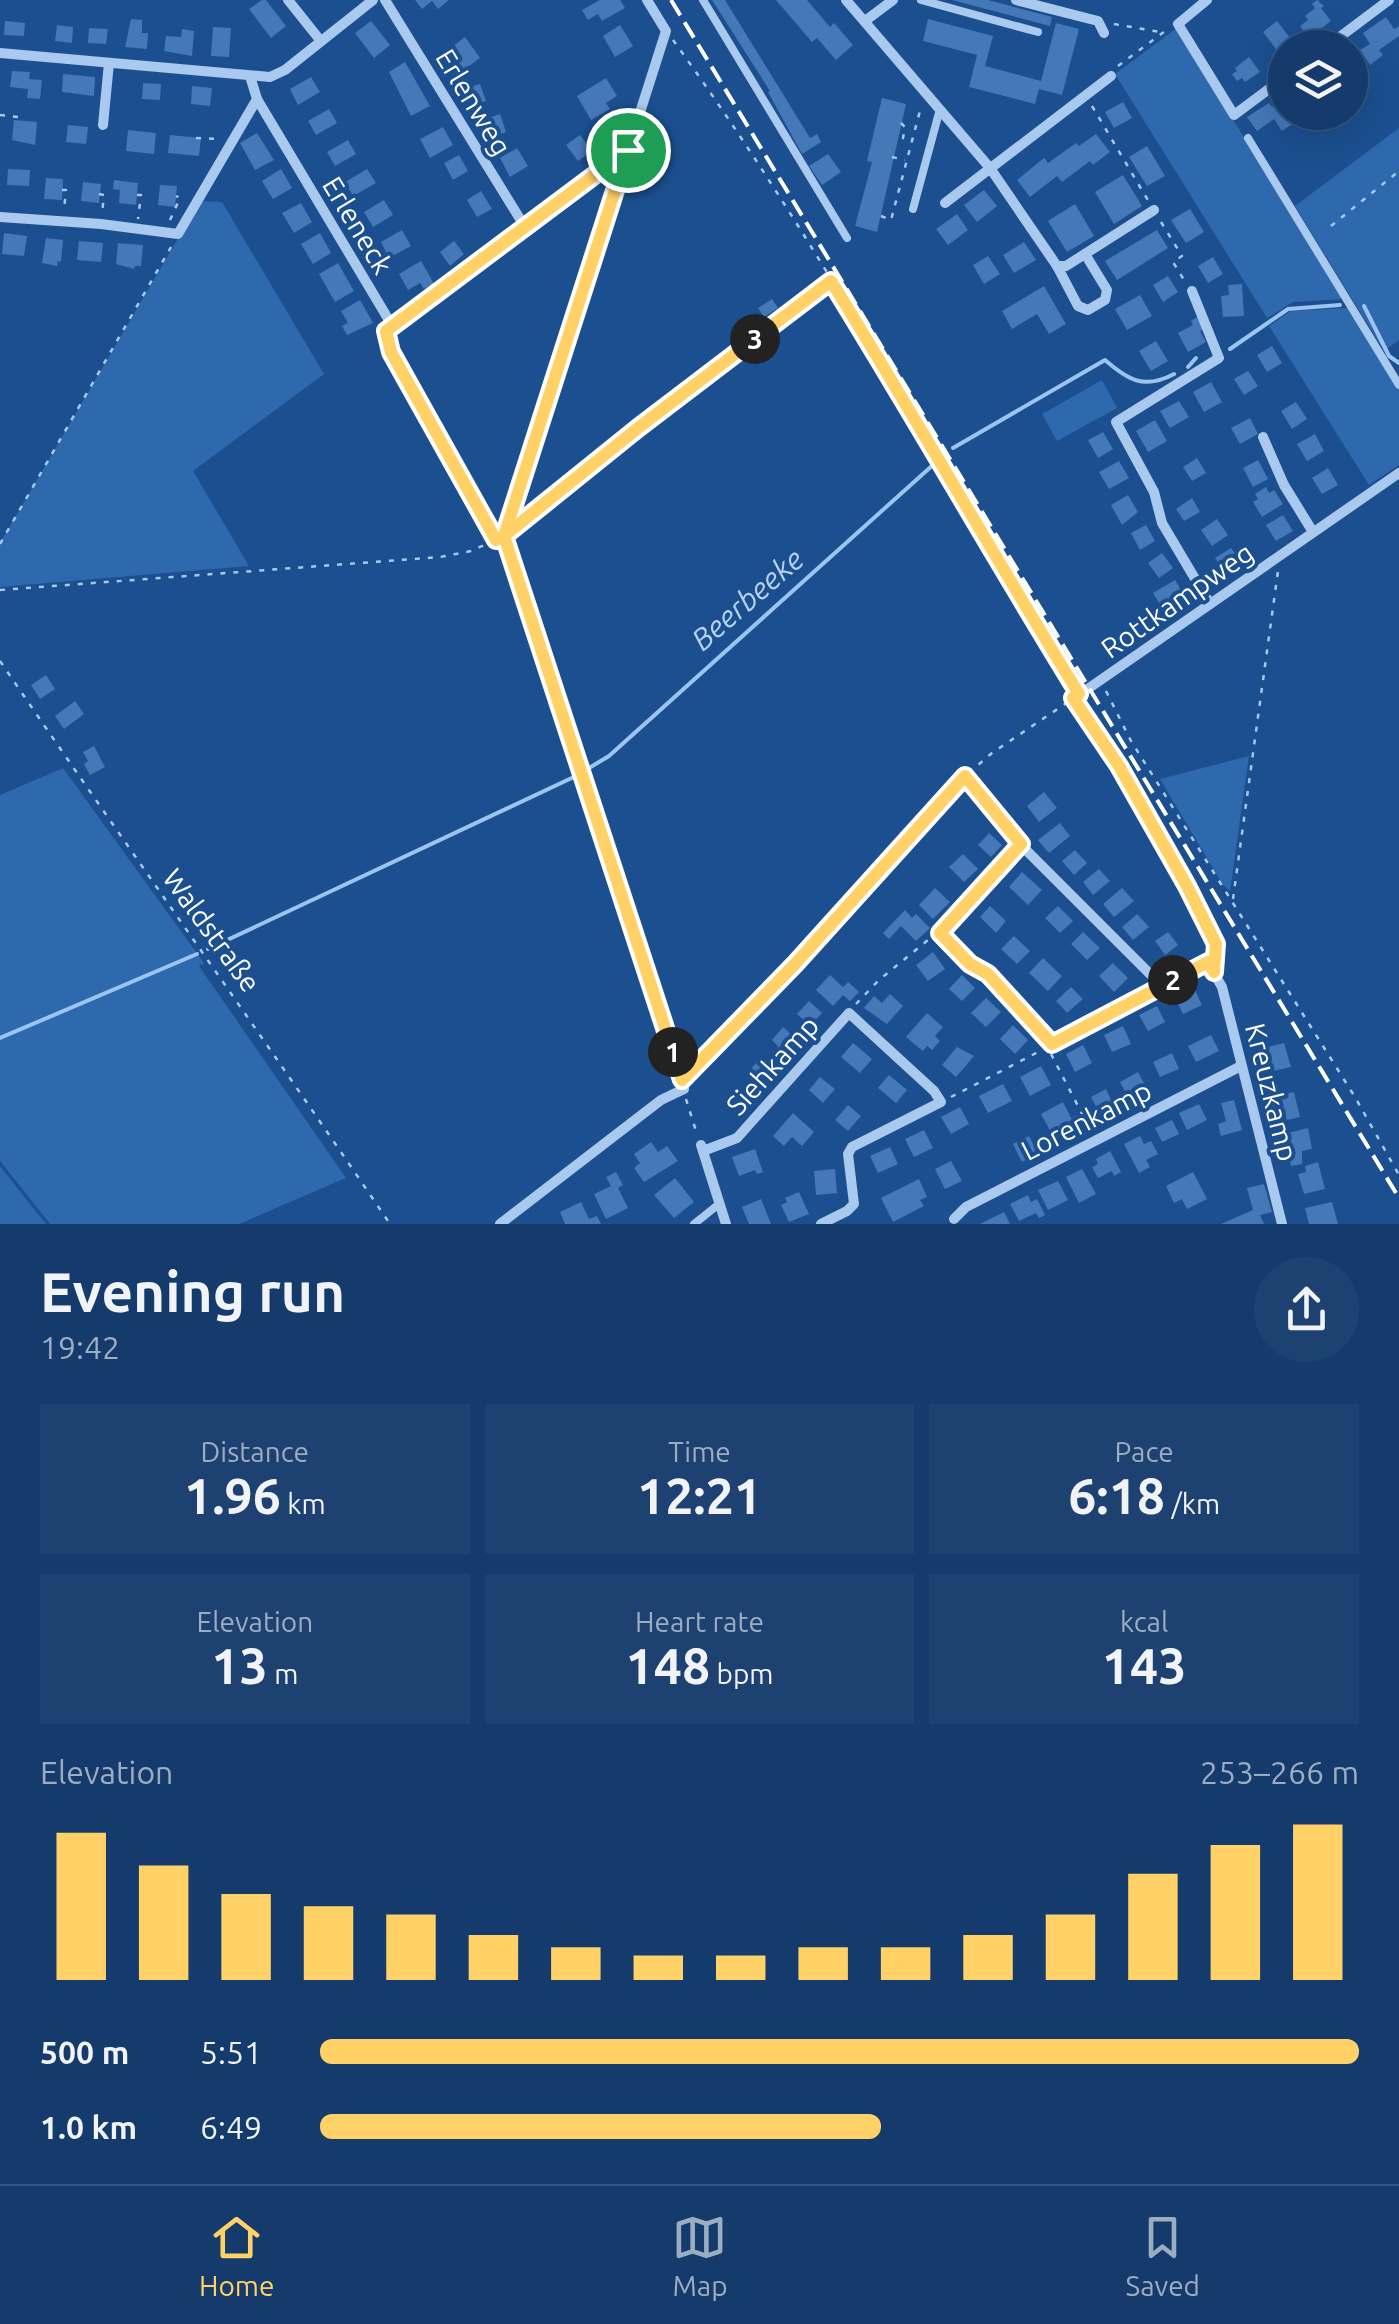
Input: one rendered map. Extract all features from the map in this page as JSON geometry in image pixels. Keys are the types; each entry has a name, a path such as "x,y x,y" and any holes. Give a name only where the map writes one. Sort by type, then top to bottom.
{"street":[{"path":"288,0 320,40"},
{"path":"0,53 270,76 285,70 373,0"},
{"name":"Erlenweg","path":"385,0 526,227"},
{"path":"393,327 628,150 666,31 647,0"},
{"path":"846,0 990,168 1057,266 1078,306 1088,310 1104,300 1107,290 1085,254"},
{"path":"866,22 893,0"},
{"path":"1016,0 1098,21 1104,34"},
{"path":"1207,0 1179,22 1234,115 1268,90"},
{"path":"1349,30 1389,0"},
{"path":"102,125 110,63"},
{"name":"Erleneck","path":"250,76 256,99 393,327"},
{"path":"945,203 1111,76"},
{"path":"0,217 178,234 256,99"},
{"path":"1057,266 1066,266 1154,210"},
{"path":"1192,292 1218,358 1116,422 1154,492 1162,523 1210,604"},
{"path":"1263,436 1284,484 1313,532"},
{"name":"Rottkampweg","path":"1076,696 1399,472"},
{"path":"1162,986 1021,844 940,933 970,964 988,974 1052,1044 1208,962 1214,972"},
{"name":"Kreuzkamp","path":"1214,972 1222,988 1282,1224"},
{"name":"Siehkamp","path":"702,1148 737,1138 849,1013 934,1091 941,1102"},
{"name":"Lorenkamp","path":"954,1218 966,1207 1241,1066"},
{"path":"500,1224 683,1085"},
{"path":"821,1224 854,1204 848,1154 852,1148 941,1102"},
{"path":"702,1148 726,1224"}],"lane":[{"path":"703,0 847,238"},
{"path":"921,0 1038,32"},
{"path":"913,209 940,109"},
{"path":"1248,138 1399,385"},
{"path":"694,1224 720,1204"}],"path":[{"path":"1098,21 1162,32"},
{"path":"1111,76 1116,68 1179,22"},
{"path":"666,31 767,174 960,491 1016,595 1187,886 1216,944 1214,972"},
{"path":"881,216 891,220 925,92"},
{"path":"1086,96 1182,256 1173,262 1192,292"},
{"path":"0,115 18,120"},
{"path":"901,124 905,127 903,138 912,140"},
{"path":"196,138 233,140"},
{"path":"628,150 504,536 702,1148"},
{"path":"892,157 906,160"},
{"path":"1330,226 1398,172"},
{"path":"889,184 900,186"},
{"path":"62,190 66,190 62,220"},
{"path":"100,194 104,195 100,224"},
{"path":"137,195 141,195 137,228"},
{"path":"164,232 180,198 176,196"},
{"path":"0,544 178,234"},
{"path":"0,590 440,557 471,550 504,536 831,281"},
{"path":"393,327 386,331 391,352 496,540"},
{"path":"1233,899 1280,554"},
{"name":"Waldstraße","path":"0,661 390,1224"},
{"path":"1105,688 1131,741 1356,1097 1399,1175"},
{"path":"683,1085 965,776 992,752 1076,696"},
{"path":"965,776 1021,844"},
{"path":"849,1013 878,980 940,933"},
{"path":"941,1102 1052,1044"},
{"path":"1052,1044 1051,1055 1096,1140"}],"shaded area":[{"path":"1174,30 1345,299 1293,302 1267,318 1115,74"},
{"path":"1399,128 1399,340 1384,351 1295,206"},
{"path":"200,201 222,202 324,374 193,471 249,566 0,587 0,543"},
{"path":"1348,308 1399,390 1399,465 1369,485 1269,326 1291,311"},
{"path":"1102,380 1117,408 1057,441 1042,414"},
{"path":"1249,756 1230,891 1160,779"},
{"path":"63,768 204,963 199,966 346,1178 239,1224 50,1224 0,1161 0,795"},
{"path":"0,1166 46,1224 0,1224"}],"building":[{"path":"262,0 286,26 271,38 249,9"},
{"path":"415,0 449,0 438,9 432,1 422,9"},
{"path":"600,0 620,0 625,8 602,21 598,14 588,20 582,10"},
{"path":"712,0 725,0 810,138 817,134 821,142 802,154 770,91"},
{"path":"776,0 807,0 830,27 834,23 853,45 836,60 817,38 812,42"},
{"path":"952,0 988,0 1052,17 1050,26"},
{"path":"1317,0 1324,6 1321,8 1331,21 1319,30 1303,30 1300,26 1308,20 1305,16 1315,8 1312,4"},
{"path":"1386,17 1394,29 1399,26 1399,36 1379,50 1383,55 1370,65 1368,62 1367,30"},
{"path":"131,19 142,20 142,33 148,33 147,49 125,47"},
{"path":"928,19 993,36 985,66 1041,81 1056,23 1079,29 1062,95 1039,89 1035,104 969,87 977,55 923,41"},
{"path":"5,21 25,23 24,36 4,35"},
{"path":"371,21 390,45 374,58 355,33"},
{"path":"1277,21 1284,30 1268,30 1268,39 1263,32"},
{"path":"57,25 73,27 72,43 55,41"},
{"path":"620,25 633,46 615,57 603,36"},
{"path":"213,27 231,28 229,57 211,56"},
{"path":"89,28 108,29 106,44 88,43"},
{"path":"182,29 194,31 192,56 164,51 166,36 181,37"},
{"path":"465,37 480,58 455,76 446,63 458,55 452,47"},
{"path":"1249,57 1260,72 1245,82 1242,78 1237,81 1232,74 1237,71 1235,68"},
{"path":"405,62 430,106 411,116 389,72"},
{"path":"12,71 30,72 29,79 42,80 40,99 27,98 28,89 10,87"},
{"path":"63,74 95,77 94,96 62,92"},
{"path":"311,77 320,92 298,105 290,89"},
{"path":"606,78 617,96 606,103 610,109 591,120 577,96"},
{"path":"143,83 161,84 160,100 142,99"},
{"path":"480,84 486,101 468,107 463,89"},
{"path":"192,86 212,88 210,106 191,104"},
{"path":"882,98 906,104 877,232 855,226 872,162 867,161"},
{"path":"1123,102 1132,118 1114,128 1105,112"},
{"path":"1268,104 1268,123 1257,131 1247,117"},
{"path":"329,109 337,123 316,135 308,121"},
{"path":"500,114 506,132 490,138 483,120"},
{"path":"14,120 37,122 35,145 12,140"},
{"path":"68,125 88,127 86,144 66,142"},
{"path":"443,127 453,145 430,158 420,139"},
{"path":"128,130 156,133 154,154 126,151"},
{"path":"257,133 274,160 255,170 240,143"},
{"path":"1096,134 1110,152 1093,165 1090,161 1062,182 1057,176 1030,197 1017,180 1044,158 1048,163"},
{"path":"170,135 201,138 199,156 168,153"},
{"path":"580,135 592,151 578,161 566,145"},
{"path":"348,140 356,154 335,166 327,152"},
{"path":"1147,146 1165,176 1147,186 1129,157"},
{"path":"517,148 528,166 510,177 500,158"},
{"path":"828,154 841,172 822,185 809,166"},
{"path":"459,155 468,171 453,180 444,163"},
{"path":"8,169 30,170 29,186 7,185"},
{"path":"281,169 292,188 273,199 262,181"},
{"path":"367,169 376,183 353,196 345,182"},
{"path":"1123,175 1142,206 1114,224 1095,192"},
{"path":"46,178 63,179 62,200 44,199"},
{"path":"114,180 138,183 136,205 119,203 120,190 113,189"},
{"path":"83,182 101,184 99,203 81,201"},
{"path":"160,185 177,186 175,207 158,205"},
{"path":"984,190 997,206 977,222 964,205"},
{"path":"481,191 492,209 477,217 467,200"},
{"path":"384,200 393,215 373,227 364,212"},
{"path":"301,203 312,222 294,233 282,213"},
{"path":"1075,204 1094,236 1067,252 1048,221"},
{"path":"1190,209 1204,232 1186,243 1171,220"},
{"path":"957,214 968,230 948,245 936,229"},
{"path":"402,230 411,246 389,258 381,242"},
{"path":"1157,230 1168,248 1117,280 1105,261"},
{"path":"4,233 27,236 24,256 2,254"},
{"path":"320,233 331,253 313,264 301,244"},
{"path":"46,238 63,240 57,266 42,263"},
{"path":"79,241 103,243 101,262 77,260"},
{"path":"454,241 464,254 450,266 440,252"},
{"path":"1024,242 1036,260 1014,273 1003,255"},
{"path":"118,243 143,245 141,266 134,269 116,264"},
{"path":"988,256 1000,274 984,284 973,265"},
{"path":"1213,257 1223,274 1208,283 1198,266"},
{"path":"421,261 434,284 424,289 420,283 408,290 399,274"},
{"path":"338,263 354,291 335,302 319,274"},
{"path":"1168,276 1178,292 1163,302 1153,285"},
{"path":"1242,284 1244,316 1223,317 1221,296 1229,295 1228,285"},
{"path":"1044,286 1066,324 1049,334 1037,314 1012,329 1002,311"},
{"path":"1140,295 1152,316 1127,330 1115,309"},
{"path":"772,299 778,308 764,317 758,308"},
{"path":"360,300 373,323 347,335 342,326 348,323 341,311"},
{"path":"1199,316 1206,328 1200,331 1206,342 1188,352 1178,333 1193,325 1191,321"},
{"path":"1156,341 1168,361 1151,371 1139,351"},
{"path":"1272,346 1282,363 1267,372 1257,355"},
{"path":"1248,371 1258,386 1244,395 1234,379"},
{"path":"1211,382 1222,402 1204,412 1193,392"},
{"path":"1179,401 1189,417 1170,428 1160,411"},
{"path":"1296,402 1307,419 1292,429 1281,411"},
{"path":"1250,418 1258,434 1240,444 1231,428"},
{"path":"1155,420 1167,441 1148,452 1136,431"},
{"path":"1103,432 1113,449 1098,458 1088,440"},
{"path":"1315,434 1324,451 1307,461 1297,444"},
{"path":"1197,458 1206,473 1192,481 1183,467"},
{"path":"1258,460 1268,479 1253,487 1243,468"},
{"path":"1119,461 1129,478 1109,489 1099,472"},
{"path":"1328,468 1338,485 1322,494 1312,478"},
{"path":"1266,487 1269,493 1274,490 1283,504 1262,517 1253,502 1258,499 1255,494"},
{"path":"1128,495 1138,512 1122,525 1111,505"},
{"path":"1192,498 1200,512 1184,521 1176,509"},
{"path":"1283,515 1293,531 1276,541 1266,525"},
{"path":"1217,519 1228,535 1212,546 1201,530"},
{"path":"1146,525 1155,541 1140,550 1131,533"},
{"path":"1231,548 1243,565 1227,575 1215,558"},
{"path":"1162,553 1173,568 1159,578 1148,563"},
{"path":"1175,580 1189,603 1167,616 1153,593"},
{"path":"46,675 55,689 40,699 31,685"},
{"path":"75,701 84,714 64,729 55,716"},
{"path":"94,746 105,767 90,775 83,752"},
{"path":"1044,792 1057,808 1039,822 1027,806"},
{"path":"1060,823 1070,836 1049,853 1038,840"},
{"path":"989,833 1002,845 991,857 978,845"},
{"path":"1075,850 1087,863 1074,875 1062,861"},
{"path":"963,854 978,869 964,882 949,867"},
{"path":"1099,869 1110,881 1093,895 1083,882"},
{"path":"1022,872 1042,890 1028,905 1009,887"},
{"path":"935,888 950,902 933,919 919,905"},
{"path":"1122,888 1134,901 1114,917 1103,904"},
{"path":"990,906 1006,921 996,933 980,917"},
{"path":"1058,906 1073,921 1060,933 1045,918"},
{"path":"905,910 912,918 916,914 930,928 916,941 901,926 889,939 883,933"},
{"path":"1137,914 1149,927 1133,940 1122,927"},
{"path":"1083,932 1100,948 1087,960 1071,944"},
{"path":"1168,932 1178,945 1165,955 1155,941"},
{"path":"1014,936 1030,951 1017,964 1001,949"},
{"path":"933,952 945,969 928,981 916,965"},
{"path":"1043,958 1062,976 1048,991 1029,973"},
{"path":"1113,963 1128,978 1114,992 1099,976"},
{"path":"830,975 843,987 848,982 859,992 850,1001 843,995 833,1006 816,990"},
{"path":"962,975 975,988 962,1001 949,989"},
{"path":"1071,987 1083,999 1067,1013 1056,1001"},
{"path":"1194,988 1202,1005 1183,1014 1175,998"},
{"path":"890,994 903,1006 887,1024 864,1008 874,996 882,1003"},
{"path":"986,998 1001,1012 986,1027 971,1013"},
{"path":"809,1001 822,1013 810,1026 797,1014"},
{"path":"1157,1006 1165,1022 1148,1031 1139,1015"},
{"path":"927,1013 943,1027 935,1036 940,1041 932,1050 927,1046 923,1051 906,1037"},
{"path":"1013,1025 1028,1040 1015,1054 1000,1039"},
{"path":"1123,1026 1131,1044 1112,1052 1104,1035"},
{"path":"783,1027 804,1046 788,1063 774,1051 778,1046 772,1040"},
{"path":"1211,1035 1219,1051 1196,1062 1188,1046"},
{"path":"853,1043 872,1059 860,1073 841,1057"},
{"path":"1284,1043 1291,1067 1274,1071 1272,1065 1259,1069 1255,1050"},
{"path":"1083,1045 1092,1063 1075,1072 1066,1054"},
{"path":"957,1047 974,1056 956,1077 942,1065"},
{"path":"1172,1053 1179,1069 1160,1077 1153,1062"},
{"path":"758,1061 773,1074 761,1089 745,1075"},
{"path":"1041,1066 1051,1085 1030,1096 1020,1077"},
{"path":"1138,1072 1146,1087 1128,1097 1120,1082"},
{"path":"889,1075 907,1090 896,1103 878,1088"},
{"path":"820,1077 835,1089 823,1103 809,1090"},
{"path":"1003,1084 1012,1101 988,1113 979,1096"},
{"path":"737,1088 752,1101 739,1116 724,1102"},
{"path":"1106,1089 1114,1106 1099,1113 1091,1097"},
{"path":"1294,1092 1300,1117 1276,1118 1271,1098"},
{"path":"1234,1100 1242,1130 1221,1136 1218,1124 1226,1121 1221,1103"},
{"path":"1063,1102 1071,1118 1077,1115 1085,1130 1060,1138 1058,1133 1053,1136 1041,1114"},
{"path":"1199,1104 1207,1120 1187,1130 1179,1113"},
{"path":"848,1105 861,1116 848,1131 835,1120"},
{"path":"960,1107 969,1124 951,1134 941,1117"},
{"path":"793,1113 814,1132 802,1146 792,1137 784,1146 773,1136"},
{"path":"1172,1120 1179,1134 1162,1142 1155,1128"},
{"path":"1308,1128 1312,1149 1302,1151 1302,1164 1291,1166 1284,1134"},
{"path":"924,1130 933,1148 914,1157 905,1139"},
{"path":"1029,1136 1038,1154 1022,1162 1013,1144"},
{"path":"1140,1136 1144,1144 1151,1141 1158,1154 1146,1160 1150,1167 1139,1173 1124,1144"},
{"path":"651,1142 658,1152 667,1146 678,1161 644,1182 634,1168 640,1163 634,1154"},
{"path":"890,1147 898,1164 878,1173 870,1156"},
{"path":"755,1149 763,1172 757,1174 755,1170 739,1176 732,1157"},
{"path":"1110,1151 1121,1172 1114,1176 1112,1171 1098,1178 1092,1167 1098,1164 1096,1159"},
{"path":"951,1161 962,1181 945,1189 935,1169"},
{"path":"1318,1162 1325,1189 1304,1194 1298,1174 1306,1172 1305,1166"},
{"path":"835,1169 837,1193 816,1195 814,1171"},
{"path":"1082,1169 1096,1194 1079,1203 1066,1177"},
{"path":"616,1172 623,1185 618,1188 628,1208 606,1219 594,1194 611,1186 606,1177"},
{"path":"1193,1172 1207,1199 1187,1209 1182,1199 1174,1203 1166,1186"},
{"path":"675,1178 694,1202 674,1218 654,1195"},
{"path":"919,1179 927,1197 920,1200 924,1206 893,1222 881,1198"},
{"path":"1058,1181 1068,1200 1048,1210 1038,1190"},
{"path":"1264,1184 1272,1212 1260,1215 1264,1224 1221,1224 1253,1210 1247,1188"},
{"path":"799,1192 809,1214 789,1222 781,1205 787,1202 785,1198"},
{"path":"1028,1195 1031,1202 1037,1199 1045,1215 1039,1218 1036,1213 1019,1221 1010,1204"},
{"path":"761,1199 771,1224 749,1224 742,1207"},
{"path":"581,1202 589,1219 597,1216 601,1224 565,1224 560,1212"},
{"path":"1332,1202 1338,1224 1309,1224 1305,1208"},
{"path":"1004,1212 1010,1224 980,1224"}],"waterway":[{"name":"Beerbeeke","path":"1230,349 1288,309 1340,305"},
{"name":"Beerbeeke","path":"1364,306 1389,356 1399,363"},
{"name":"Beerbeeke","path":"1188,367 1196,358"},
{"name":"Beerbeeke","path":"953,448 1105,360 1121,373 1145,382 1174,374"},
{"name":"Beerbeeke","path":"589,768 609,756 934,464"},
{"name":"Beerbeeke","path":"208,949 576,776"},
{"name":"Beerbeeke","path":"0,1038 197,954"}],"railway":[{"path":"671,0 1399,1198"}],"route":[{"path":"628,150 386,331 391,352 496,540 504,536 638,428 831,281 960,491 1016,595 1079,694 1073,698 1119,766 1187,886 1216,944 1214,972 1208,962 1052,1044 988,974 970,964 940,933 1021,844 965,776 795,964 682,1080 504,536 628,150"}]}
